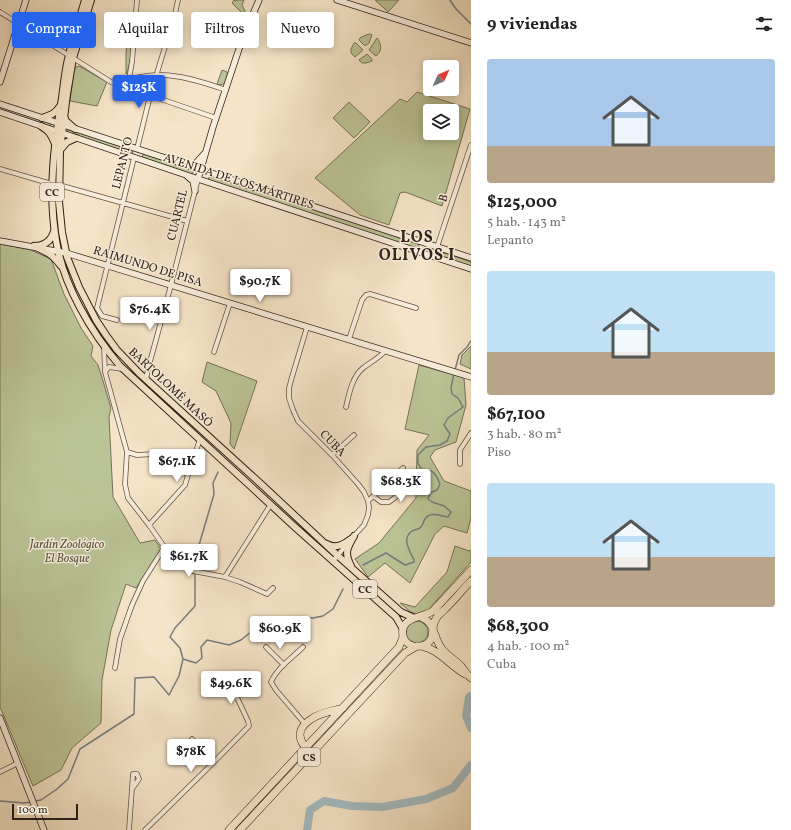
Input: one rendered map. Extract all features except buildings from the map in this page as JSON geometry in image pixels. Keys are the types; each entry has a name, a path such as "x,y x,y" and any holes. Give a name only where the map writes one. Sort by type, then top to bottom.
{"highway":[{"path":"403,633 407,622 433,611 471,570"},
{"path":"419,646 426,645 430,641 437,618 471,581"},
{"name":"CC","path":"417,617 429,621 442,649 461,666 470,677"},
{"name":"CC","path":"403,633 406,642 410,645 427,647 438,653 458,670 470,677"},
{"name":"CS","path":"229,830 399,647 403,633"},
{"name":"CS","path":"240,830 405,653 419,646"},
{"path":"369,680 377,683"},
{"path":"312,753 302,743 300,736 301,730 305,724 316,716 343,708"}],"main road":[{"path":"22,12 26,0"},
{"name":"CC","path":"59,133 61,105 85,0"},
{"name":"CC","path":"60,124 64,115 71,57 91,0"},
{"name":"CUARTEL","path":"198,179 216,118 242,40 259,0"},
{"path":"337,0 471,43"},
{"path":"0,82 12,45"},
{"name":"AVENIDA DE LOS MÁRTIRES","path":"0,104 471,258"},
{"path":"42,118 53,114 61,105"},
{"name":"AVENIDA DE LOS MÁRTIRES","path":"0,112 59,133 471,269"},
{"path":"64,115 66,121 75,128"},
{"path":"41,126 51,134 56,145"},
{"name":"BARTOLOMÉ MASÓ","path":"59,133 56,145 52,184 56,240 72,291 83,314 104,347 124,369 396,617 403,633"},
{"name":"BARTOLOMÉ MASÓ","path":"59,133 60,218 66,253 79,287 96,320 117,350 146,380 356,572 402,612 417,617"},
{"path":"60,151 62,146 76,138"},
{"name":"LEPANTO","path":"134,158 136,149"},
{"path":"189,166 195,164 206,152"},
{"path":"206,152 206,164 208,169 213,174"},
{"path":"185,175 193,182 195,191"},
{"path":"195,191 200,184 206,182"},
{"path":"34,246 40,246 51,239 55,229"},
{"name":"RAIMUNDO DE PISA","path":"0,241 66,253 471,377"},
{"path":"423,253 426,244"},
{"path":"34,246 54,257 64,269"},
{"path":"132,376 139,373"},
{"path":"325,544 336,547 354,536"},
{"path":"354,536 346,552 348,559 356,572"},
{"path":"0,720 44,830"}],"street":[{"path":"129,79 137,0"},
{"name":"LEPANTO","path":"136,149 178,0"},
{"path":"0,12 12,20"},
{"path":"57,48 115,83 216,118"},
{"path":"115,83 157,74 174,75 226,90"},
{"name":"B","path":"434,256 471,145"},
{"name":"LEPANTO","path":"117,320 102,316 97,308 134,158"},
{"path":"0,169 52,184"},
{"name":"CUARTEL","path":"146,380 198,179"},
{"path":"59,186 188,221"},
{"path":"349,339 362,300 366,295 370,294 416,308"},
{"path":"214,352 230,303"},
{"name":"CUBA","path":"307,327 289,388 289,398 295,416 358,484 368,501"},
{"path":"104,347 105,372 127,452 125,484 128,498 149,525 164,548 178,564 193,571 225,577 240,582 267,594 273,588"},
{"path":"346,407 356,374 362,368 380,357 385,350"},
{"path":"105,372 109,367 124,369"},
{"path":"139,373 148,369"},
{"path":"460,464 460,450 471,433"},
{"path":"332,455 354,435"},
{"path":"149,525 185,485 201,439"},
{"path":"127,452 137,455 162,455 188,475"},
{"path":"333,561 364,525 368,515 368,501 373,496 403,468 401,490 397,496 389,502 381,502 373,496"},
{"path":"225,577 271,504"},
{"path":"115,668 120,639 132,605 143,581 164,548"},
{"path":"266,647 284,665"},
{"path":"303,647 273,677 271,682 305,724"},
{"path":"145,830 249,726 233,689 224,679"},
{"path":"192,739 214,762"},
{"path":"0,772 18,763"},
{"path":"129,830 132,790"}],"green space":[{"path":"234,0 244,0 242,5 245,12 241,12 232,3"},
{"path":"375,0 399,0 388,12"},
{"path":"370,34 372,35 369,43 365,46 359,40 360,38"},
{"path":"377,38 381,48 376,56 369,50"},
{"path":"354,43 356,43 363,50 355,57 351,53"},
{"path":"126,48 131,48 130,62 126,74"},
{"path":"367,54 372,61 362,63 359,60"},
{"path":"79,66 107,82 97,106 70,101 74,70"},
{"path":"222,70 227,72 227,77 225,82 220,85 217,84"},
{"path":"153,79 148,92 128,86 128,82"},
{"path":"417,92 423,94 423,96 429,96 454,104 423,104 423,140 459,140 459,105 470,109 442,206 405,192 400,193 389,225 360,215 315,178 400,99 407,102"},
{"path":"349,102 370,122 354,138 333,118"},
{"path":"0,106 49,122 51,125 47,127 0,111"},
{"path":"71,130 132,150 133,153 130,154 70,134 67,131"},
{"path":"144,154 192,170 193,173 190,174 144,158 142,156"},
{"path":"213,177 418,244 420,248 417,249 212,182 208,178"},
{"name":"Jardín Zoológico El Bosque","path":"0,244 31,250 51,259 64,294 81,328 93,346 91,356 98,365 111,408 109,417 113,497 140,543 155,540 161,549 136,588 126,584 111,630 102,680 101,723 72,748 61,770 33,786 0,707"},
{"path":"445,253 471,262 471,267 443,257 441,254"},
{"path":"471,346 471,369 460,364 462,355"},
{"path":"207,362 257,381 234,449 230,444 231,423 216,391 202,382"},
{"path":"419,365 464,378 466,405 456,442 435,450 430,457 444,481 471,491 471,518 467,533 444,526 435,534 410,583 385,563 368,577 355,559 379,543 416,498 417,450 429,435 405,429"},
{"path":"455,546 469,551 471,550 471,562 428,610 416,614 411,612 400,603 415,607 447,572"},
{"path":"417,621 425,624 428,632 425,640 417,643 409,640 406,632 409,624"}],"waterway":[{"path":"450,0 456,9 471,24"},
{"path":"455,370 459,355 471,341"},
{"path":"363,565 386,553 405,565 414,562 407,545 407,538 409,534 421,527 425,519 430,515 448,517 451,512 444,506 428,499 430,493 437,490 440,484 434,473 422,470 418,463 418,455 426,447 440,445 447,441 450,434 444,425 448,418 463,407 458,398 452,394 451,388 454,373"},
{"path":"183,659 180,648 170,637 175,628 195,606 195,559 214,494 213,483 218,472"},
{"path":"35,801 41,800 68,779 80,749 134,714 135,678 154,677 169,695 179,676 183,659 196,663 202,658 201,647 207,640 229,645 241,640 257,627 272,622 291,617 313,618 323,616 333,609 343,589"},
{"path":"471,696 469,697 466,716 471,728"},
{"path":"307,830 310,810 324,801 352,806 382,807 426,799 453,788 471,765"},
{"path":"0,801 24,803 31,802"}],"district":[{"name":"LOS OLIVOS I","path":"417,245"}]}
